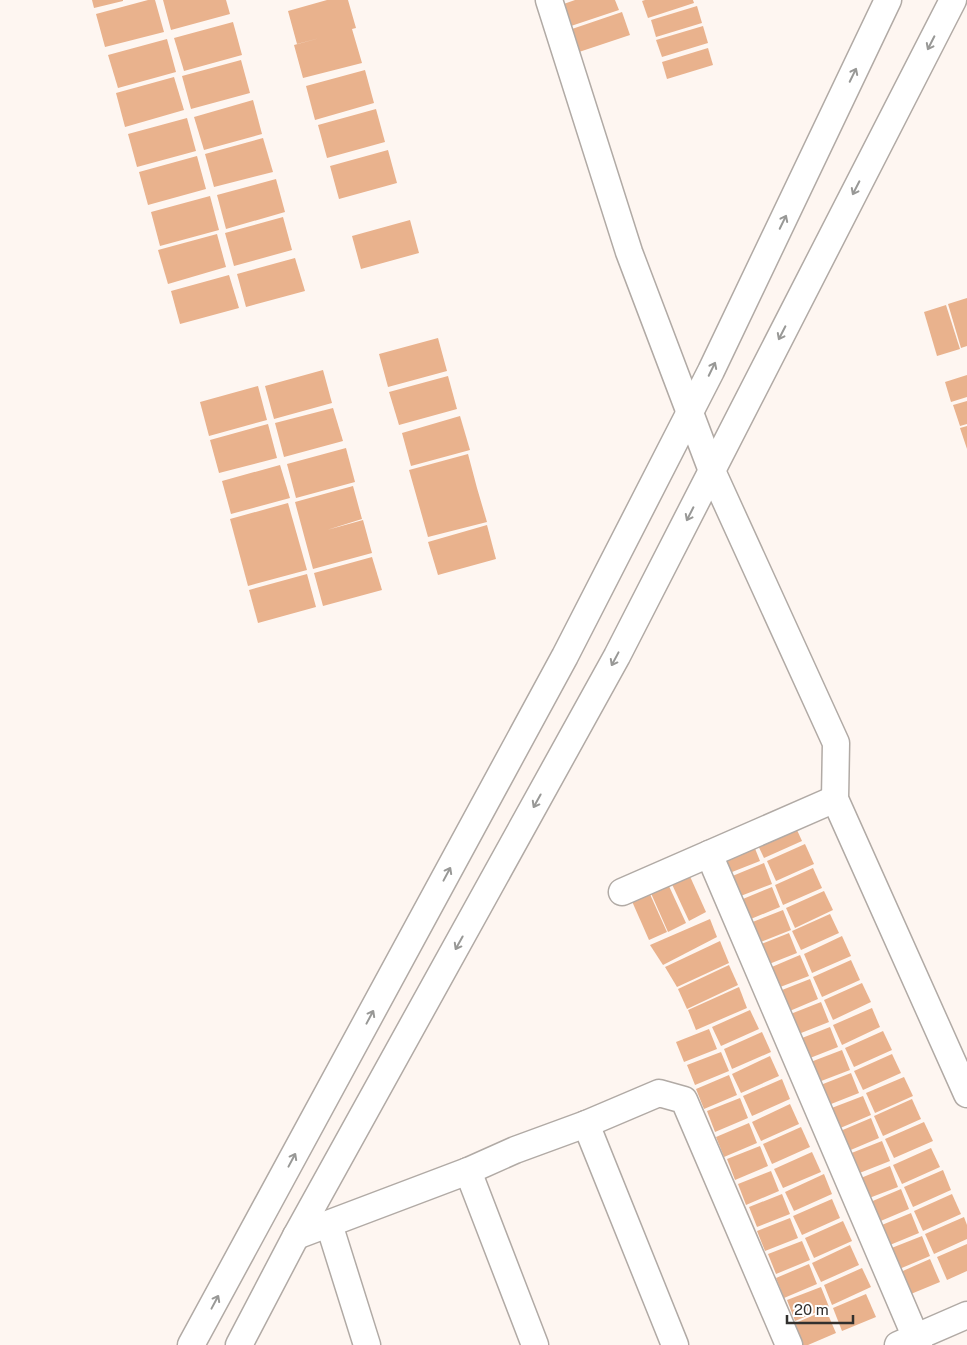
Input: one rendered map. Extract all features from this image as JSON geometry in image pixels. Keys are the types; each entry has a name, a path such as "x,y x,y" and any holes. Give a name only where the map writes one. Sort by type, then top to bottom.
{"street":[{"path":"549,0 629,252 712,471 836,743 835,799 967,1094"},
{"path":"191,1345 565,656 711,371 888,0"},
{"path":"239,1345 296,1236 617,656 953,0"},
{"path":"622,892 835,799"},
{"path":"708,854 911,1342 967,1315"},
{"path":"296,1236 468,1171 515,1150 586,1124 660,1093 684,1100 790,1345"},
{"path":"586,1124 675,1345"},
{"path":"468,1171 535,1345"},
{"path":"329,1224 367,1345"}],"building":[{"path":"92,0 123,0 123,1 94,8"},
{"path":"148,0 155,0 164,32 105,47 96,14"},
{"path":"163,0 226,0 230,14 171,30"},
{"path":"327,0 348,0 356,28 352,29 362,63 303,78 294,45 320,38 297,44 288,11"},
{"path":"575,0 615,0 619,10 565,28 558,6"},
{"path":"693,0 694,3 648,18 642,1"},
{"path":"697,6 702,23 656,37 651,20"},
{"path":"622,12 630,35 576,53 569,30"},
{"path":"233,22 242,55 184,71 174,38"},
{"path":"703,26 708,43 662,57 656,40"},
{"path":"167,39 176,72 118,88 108,55"},
{"path":"708,48 713,65 667,79 662,62"},
{"path":"241,60 250,93 191,109 182,76"},
{"path":"365,70 374,103 315,120 306,86"},
{"path":"174,77 184,110 125,127 116,93"},
{"path":"253,100 262,134 204,150 194,117"},
{"path":"376,109 385,142 327,158 318,125"},
{"path":"187,118 196,151 137,167 128,134"},
{"path":"263,138 273,172 214,187 205,154"},
{"path":"388,150 397,183 339,199 330,166"},
{"path":"197,156 206,189 148,205 139,172"},
{"path":"276,179 285,212 226,229 217,195"},
{"path":"210,196 219,230 160,246 151,212"},
{"path":"283,217 292,250 234,266 225,233"},
{"path":"410,220 419,253 361,269 352,236"},
{"path":"217,234 226,267 168,284 158,250"},
{"path":"295,258 305,291 246,307 237,274"},
{"path":"229,275 239,308 180,324 171,291"},
{"path":"967,298 967,346 961,348 948,304"},
{"path":"946,305 960,349 937,356 924,312"},
{"path":"438,338 447,371 388,387 379,354"},
{"path":"323,370 332,403 274,419 265,386"},
{"path":"967,375 967,397 951,402 945,382"},
{"path":"448,376 457,409 399,425 389,392"},
{"path":"258,386 267,420 209,436 200,402"},
{"path":"967,401 967,424 960,426 953,405"},
{"path":"333,408 343,441 284,457 275,423"},
{"path":"460,416 470,450 411,466 402,433"},
{"path":"268,424 277,458 219,473 210,440"},
{"path":"967,426 967,449 960,428"},
{"path":"346,448 355,482 296,498 287,464"},
{"path":"468,454 487,522 428,537 409,470"},
{"path":"280,465 290,498 231,514 222,481"},
{"path":"353,486 362,519 327,530 363,520 372,553 313,569 295,502"},
{"path":"288,503 307,570 248,586 230,519"},
{"path":"487,525 496,559 438,575 428,542"},
{"path":"372,557 382,590 323,606 314,573"},
{"path":"307,574 316,607 258,623 249,590"},
{"path":"793,821 802,841 764,858 755,839"},
{"path":"752,841 760,861 727,874 719,854"},
{"path":"805,844 814,864 776,881 767,861"},
{"path":"764,863 772,884 738,897 730,877"},
{"path":"813,868 822,888 783,905 775,885"},
{"path":"688,872 706,912 689,921 670,880"},
{"path":"668,884 686,923 668,932 650,891"},
{"path":"772,887 780,907 746,921 738,901"},
{"path":"824,891 833,910 795,928 786,908"},
{"path":"649,892 667,932 649,940 631,899"},
{"path":"783,910 791,930 758,943 750,923"},
{"path":"830,914 839,933 801,950 792,931"},
{"path":"710,919 717,937 663,965 650,945"},
{"path":"789,933 797,953 764,966 756,946"},
{"path":"842,936 851,956 812,973 804,954"},
{"path":"720,941 729,963 677,987 665,967"},
{"path":"800,955 809,976 775,989 767,969"},
{"path":"851,960 860,980 822,997 813,977"},
{"path":"729,965 738,985 687,1009 678,989"},
{"path":"810,979 818,999 785,1013 777,992"},
{"path":"862,983 871,1002 833,1020 824,1000"},
{"path":"739,987 747,1008 696,1030 688,1010"},
{"path":"821,1002 829,1022 796,1035 788,1015"},
{"path":"872,1008 880,1027 842,1045 833,1025"},
{"path":"750,1010 759,1029 721,1046 712,1027"},
{"path":"830,1027 838,1047 805,1060 797,1040"},
{"path":"709,1029 717,1049 684,1062 676,1042"},
{"path":"883,1031 892,1050 854,1067 845,1048"},
{"path":"762,1032 771,1052 732,1069 724,1049"},
{"path":"842,1050 850,1070 816,1083 808,1063"},
{"path":"721,1052 729,1071 695,1085 687,1065"},
{"path":"892,1054 901,1073 863,1090 854,1071"},
{"path":"770,1056 779,1076 741,1093 732,1074"},
{"path":"851,1073 859,1093 826,1106 818,1086"},
{"path":"729,1075 737,1095 704,1109 696,1089"},
{"path":"904,1077 913,1096 875,1113 866,1093"},
{"path":"782,1079 790,1099 752,1116 743,1096"},
{"path":"863,1096 871,1115 838,1129 829,1109"},
{"path":"740,1098 748,1118 715,1132 707,1111"},
{"path":"912,1099 921,1119 883,1136 874,1116"},
{"path":"790,1104 799,1124 761,1141 752,1122"},
{"path":"871,1118 879,1138 846,1152 838,1132"},
{"path":"924,1122 933,1141 894,1158 885,1139"},
{"path":"749,1123 757,1143 724,1157 716,1137"},
{"path":"801,1127 810,1147 772,1164 763,1144"},
{"path":"882,1141 890,1161 857,1174 849,1154"},
{"path":"760,1146 768,1166 735,1180 727,1159"},
{"path":"931,1148 940,1167 902,1184 893,1165"},
{"path":"812,1152 821,1172 783,1188 774,1169"},
{"path":"890,1166 898,1187 864,1200 856,1180"},
{"path":"943,1170 951,1190 913,1207 904,1187"},
{"path":"771,1171 779,1191 746,1205 738,1184"},
{"path":"824,1174 832,1194 794,1211 785,1192"},
{"path":"901,1189 909,1209 876,1223 868,1203"},
{"path":"782,1194 790,1214 757,1227 749,1207"},
{"path":"952,1194 961,1214 923,1231 914,1211"},
{"path":"832,1199 840,1218 802,1235 793,1216"},
{"path":"911,1213 919,1233 885,1247 877,1227"},
{"path":"964,1217 967,1225 967,1239 934,1254 925,1234"},
{"path":"790,1218 798,1238 765,1251 757,1231"},
{"path":"843,1221 852,1241 814,1258 805,1238"},
{"path":"922,1236 930,1256 897,1270 889,1249"},
{"path":"802,1241 810,1260 776,1274 768,1254"},
{"path":"967,1244 967,1271 947,1280 937,1257"},
{"path":"850,1245 859,1265 821,1282 812,1263"},
{"path":"930,1259 940,1282 906,1296 896,1274"},
{"path":"809,1264 817,1284 784,1298 776,1278"},
{"path":"862,1268 871,1287 832,1305 824,1285"},
{"path":"821,1287 829,1307 795,1321 787,1300"},
{"path":"866,1294 876,1317 842,1331 833,1308"},
{"path":"826,1310 836,1333 808,1345 801,1345 793,1324"}]}
